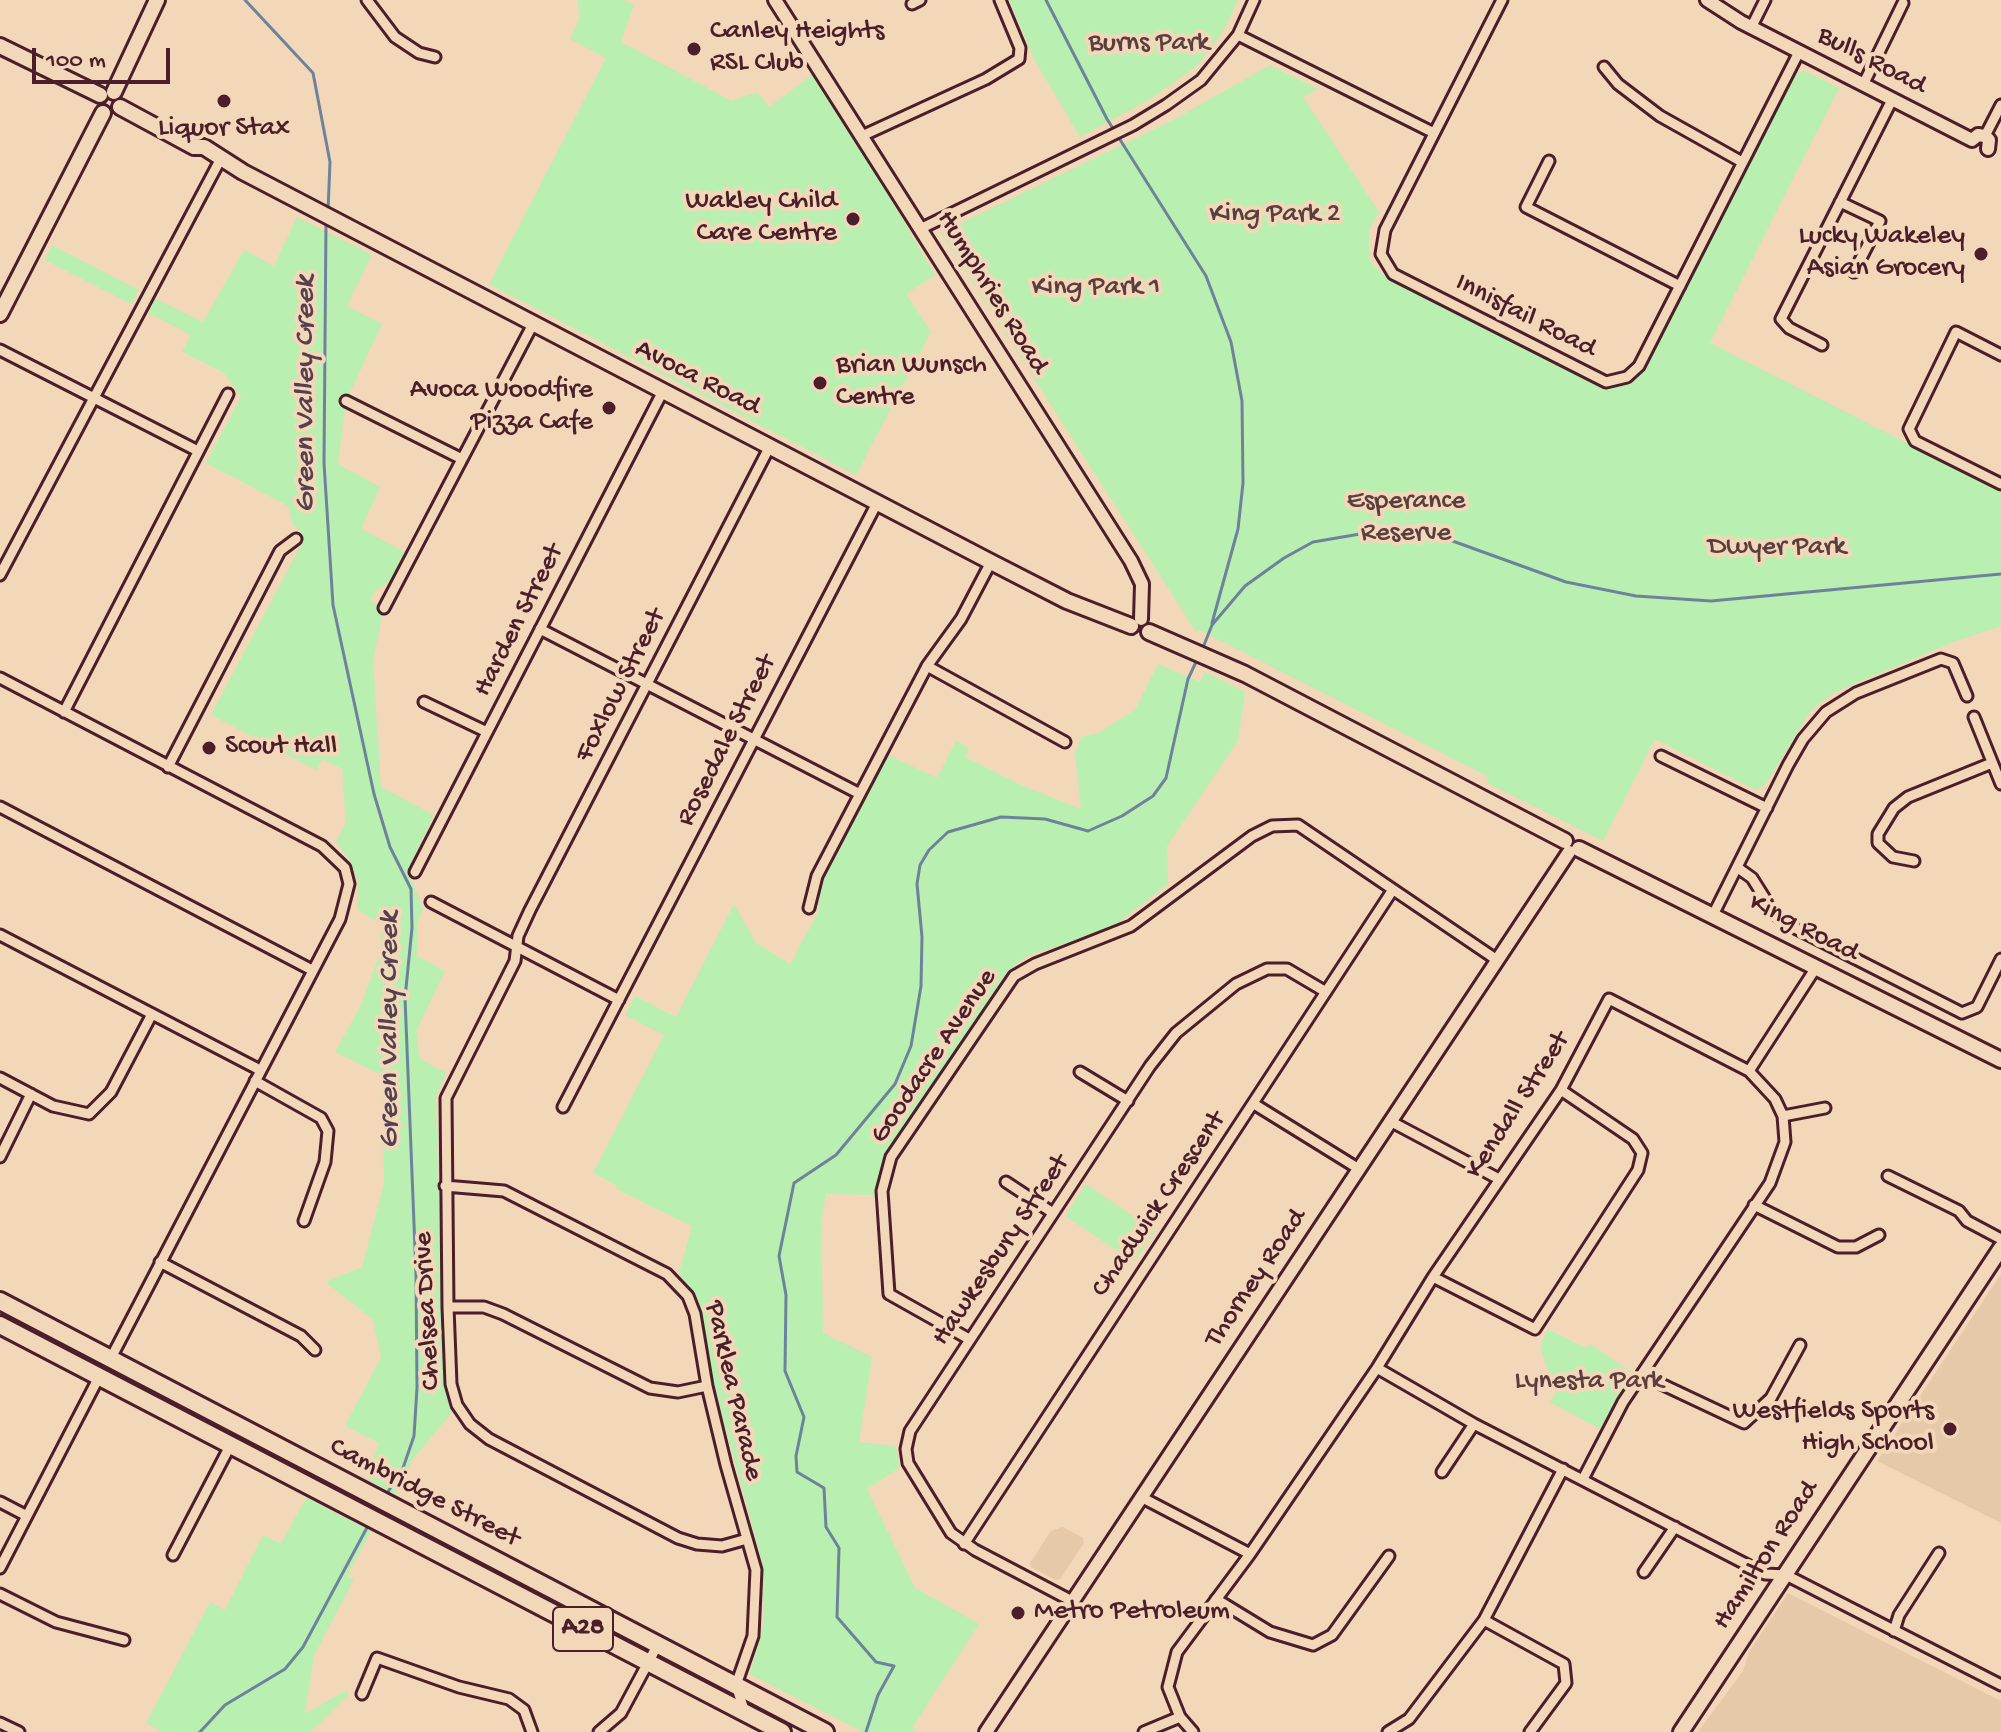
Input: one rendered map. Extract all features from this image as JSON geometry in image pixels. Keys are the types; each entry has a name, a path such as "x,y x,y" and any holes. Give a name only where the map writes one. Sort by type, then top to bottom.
{"highway":[{"name":"Cambridge Street","path":"0,1301 825,1732"},
{"name":"Cambridge Street","path":"0,1325 782,1732"}],"main road":[{"path":"103,113 97,103 107,94 157,0"},
{"path":"1,48 121,100 115,113 103,113"},
{"name":"Avoca Road","path":"120,107 194,147 218,164 243,172"},
{"path":"0,314 103,113"},
{"name":"Avoca Road","path":"194,147 204,147 243,172 1067,601 1140,626 1211,658"},
{"name":"King Road","path":"1211,658 1571,847 1714,913 2001,1060"},
{"name":"Hamilton Road","path":"1681,1732 2001,1248"}],"street":[{"path":"367,0 395,37 419,53 435,57"},
{"name":"Humphries Road","path":"775,0 864,135 1131,561 1142,584 1140,626"},
{"path":"864,135 986,79 1019,59 1020,48 1000,0"},
{"path":"922,228 1133,125 1201,80 1238,35 1254,0"},
{"name":"Innisfail Road","path":"1502,0 1381,241 1381,254 1393,274 1606,382 1627,377 1639,366 1799,52"},
{"name":"Bulls Road","path":"1707,0 1751,28 1972,140 1975,151 1987,142"},
{"path":"1751,28 1765,0"},
{"path":"1863,85 1903,3"},
{"path":"1238,35 1434,133"},
{"path":"1604,67 1618,84 1660,116 1742,162"},
{"path":"1822,345 1789,328 1781,319 1892,100"},
{"path":"2001,105 1987,142 2001,156"},
{"path":"1549,161 1526,207 1680,286"},
{"path":"0,575 218,164"},
{"path":"1840,202 1880,221 1854,272"},
{"path":"384,608 533,324"},
{"path":"2001,355 1956,332 1910,421 1909,432 1915,441 2001,484"},
{"path":"0,350 198,451"},
{"name":"Harden Street","path":"415,872 663,391"},
{"path":"64,712 228,394"},
{"path":"346,401 462,459"},
{"name":"Foxlow Street","path":"517,947 530,910 770,446"},
{"name":"Rosedale Street","path":"563,1107 877,503"},
{"path":"168,767 280,551 296,539"},
{"path":"809,908 817,876 927,666 961,619 991,562"},
{"path":"540,629 860,794"},
{"path":"1714,913 1803,739 1826,712 1856,693 1946,658 1953,663 1967,696"},
{"path":"927,666 1065,742"},
{"path":"0,678 322,846 345,868 349,884 345,908 111,1358"},
{"path":"424,702 487,732"},
{"path":"1974,717 2001,784"},
{"path":"1661,756 1767,808"},
{"path":"1914,861 1893,857 1878,843 1878,834 1894,808 1908,797 1992,763"},
{"path":"0,807 312,970"},
{"name":"Goodacre Avenue","path":"969,1339 888,1295 881,1208 889,1162 971,1035 1014,976 1035,964 1131,926 1252,836 1272,826 1298,825 1497,960"},
{"name":"Thorney Road","path":"986,1732 1571,847"},
{"path":"1738,868 1752,878 1774,913 1787,924 1962,1013 1977,1007 2001,959"},
{"name":"Chadwick Crescent","path":"964,1544 1392,891"},
{"path":"431,902 619,1000"},
{"path":"0,935 260,1070"},
{"name":"Chelsea Drive","path":"517,947 515,961 446,1098 448,1307 451,1384 457,1405 470,1424 489,1439 678,1538 697,1544 722,1546 747,1539"},
{"path":"1583,1479 1623,1402 1779,1164 1785,1142 1783,1116 1765,1086 1749,1071 1817,966"},
{"name":"Hawkesbury Street","path":"1072,1601 964,1544 951,1533 910,1468 906,1449 914,1424 1176,1033 1236,984 1267,969 1287,969 1326,992"},
{"name":"Kendall Street","path":"1180,1717 1168,1687 1177,1652 1250,1554 1561,1090 1609,999 1749,1071"},
{"path":"0,1078 72,1112 89,1114 111,1092 152,1014"},
{"path":"1080,1072 1128,1101"},
{"path":"255,1081 321,1118 328,1131 325,1162 304,1221"},
{"path":"1433,1277 1535,1329 1638,1170 1642,1153 1633,1139 1561,1090"},
{"path":"0,1157 31,1094"},
{"path":"1254,1104 1359,1169"},
{"path":"1783,1116 1825,1108"},
{"path":"1390,1121 1499,1179"},
{"path":"1888,1176 1959,1211 1967,1221 2001,1239"},
{"path":"1006,1182 1053,1213"},
{"name":"Parklea Parade","path":"445,1186 504,1191 667,1274 688,1296 695,1314 707,1386 756,1570 757,1609 753,1636 736,1685"},
{"path":"1754,1205 1838,1247 1856,1247 1879,1235"},
{"path":"160,1262 301,1336 315,1350"},
{"path":"448,1307 484,1307 503,1314 650,1388 678,1392 707,1386"},
{"path":"1642,1375 1744,1423 1771,1398 1800,1345"},
{"path":"1377,1368 1474,1424 1765,1574 1786,1575 2000,1683"},
{"path":"0,1568 99,1377"},
{"path":"1442,1472 1474,1424"},
{"path":"173,1555 230,1446"},
{"path":"1388,1732 1409,1719 1484,1620 1563,1469"},
{"path":"1141,1497 1250,1554"},
{"path":"0,1502 27,1516"},
{"path":"1644,1572 1675,1527"},
{"path":"1894,1631 1899,1615 1939,1553"},
{"path":"1216,1599 1270,1632 1313,1645 1332,1635 1389,1556"},
{"path":"0,1594 56,1622 124,1640"},
{"path":"1484,1620 1564,1664 1566,1683 1530,1732"},
{"path":"599,1732 621,1713 657,1646"},
{"path":"362,1694 377,1658 515,1702 527,1717 532,1732"},
{"path":"736,1685 745,1713"},
{"path":"1144,1732 1180,1717 1193,1732"},
{"path":"0,1723 19,1732"}],"shaded area":[{"name":"Westfields Sports High School","path":"2001,1274 2001,1523 1877,1461"},
{"path":"1063,1527 1083,1538 1084,1543 1060,1579 1055,1580 1031,1567 1030,1563 1051,1531"},
{"path":"1788,1593 2001,1701 2001,1732 1698,1732 1743,1671 1749,1652"}],"green space":[{"path":"578,0 624,0 634,5 621,42 732,101 757,92 769,107 816,72 935,275 906,294 931,332 856,475 489,284 606,58 570,39 579,20"},
{"name":"Burns Park","path":"1009,0 1238,0 1224,30 1198,65 1152,98 1080,137 1035,61"},
{"path":"1270,65 1318,89 1303,97 1379,212 1369,230 1369,250 1370,261 1383,275 1597,385 1612,388 1637,377 1646,368 1795,74 1805,71 1839,88 1710,343 2001,491 2001,626 1956,641 1835,692 1811,710 1766,784 1756,790 1655,739 1603,841 1486,782 1489,777 1199,630 1196,632 941,233 1177,118"},
{"path":"297,217 372,255 347,306 382,324 346,401 338,464 380,487 361,529 405,552 390,581 375,591 370,601 384,608 373,660 381,787 434,815 411,863 411,879 423,909 417,924 417,956 445,971 417,1029 419,1058 446,1073 436,1098 443,1367 453,1411 413,1459 395,1495 367,1479 379,1443 345,1426 381,1357 373,1320 326,1282 362,1267 384,1183 382,1075 335,1052 361,1005 379,956 382,925 357,910 357,881 351,863 336,842 346,822 342,769 323,759 316,770 211,715 303,541 301,531 293,525 288,506 206,463 241,397 224,373 182,352 191,335 145,311 152,297 203,322 244,250 274,266"},
{"path":"52,245 139,290 131,304 45,260"},
{"path":"1158,664 1200,682 1205,672 1245,692 1238,741 1167,846 1168,884 1109,930 1027,956 1008,971 884,1155 875,1195 826,1194 821,1222 823,1333 872,1357 859,1442 896,1446 899,1468 867,1489 915,1588 979,1624 912,1728 919,1732 863,1732 750,1674 764,1622 762,1562 709,1366 699,1302 679,1273 692,1226 616,1189 617,1186 593,1173 664,1035 625,1015 635,996 676,1017 734,904 756,943 790,964 819,911 818,891 888,755 937,778 956,741 969,748 965,757 1021,785 1081,809 1075,755 1081,737 1098,733 1135,710"},
{"path":"1086,1184 1155,1231 1134,1262 1065,1216"},
{"name":"Lynesta Park","path":"1548,1329 1586,1348 1590,1344 1635,1374 1600,1429 1550,1402 1556,1394 1540,1347"},
{"path":"306,1498 371,1531 347,1576 354,1579 314,1656 305,1714 347,1690 348,1695 311,1732 162,1732 146,1723 210,1602 225,1610 263,1535 281,1544"}],"waterway":[{"path":"245,0 313,73 330,162 328,211"},
{"path":"1046,0 1107,119 1206,276 1231,342 1242,401 1243,483 1238,529 1212,623"},
{"name":"Green Valley Creek","path":"326,223 324,463 333,605 374,794 390,847 411,889 412,928 405,998 416,1274 417,1388 414,1436 403,1468 386,1495"},
{"path":"1202,650 1212,625 1245,586 1284,558 1313,542 1366,533 1436,535 1566,582 1636,596 1711,601 2001,574"},
{"path":"866,1732 878,1695 894,1666 876,1662 837,1617 839,1548 826,1527 824,1488 797,1472 796,1456 804,1417 785,1371 786,1295 779,1256 794,1183 836,1155 895,1084 911,1046 921,986 922,937 917,884 920,865 929,850 948,832 1001,817 1045,819 1088,831 1122,816 1153,796 1166,778 1188,679 1197,660"},
{"name":"Green Valley Creek","path":"200,1732 225,1705 285,1669 303,1647 370,1522"}],"place":[{"name":"Canley Heights RSL Club","path":"694,49"},
{"name":"Liquor Stax","path":"224,101"},
{"name":"Wakley Child Care Centre","path":"853,219"},
{"name":"Lucky Wakeley Asian Grocery","path":"1981,254"},
{"name":"Brian Wunsch Centre","path":"820,383"},
{"name":"Avoca Woodfire Pizza Cafe","path":"609,408"},
{"name":"Scout Hall","path":"209,748"},
{"name":"Westfields Sports High School","path":"1950,1429"},
{"name":"Metro Petroleum","path":"1018,1613"}],"park label":[{"name":"King Park 2","path":"1275,216"},
{"name":"King Park 1","path":"1096,289"},
{"name":"Esperance Reserve","path":"1406,519"},
{"name":"Dwyer Park","path":"1777,549"}]}
